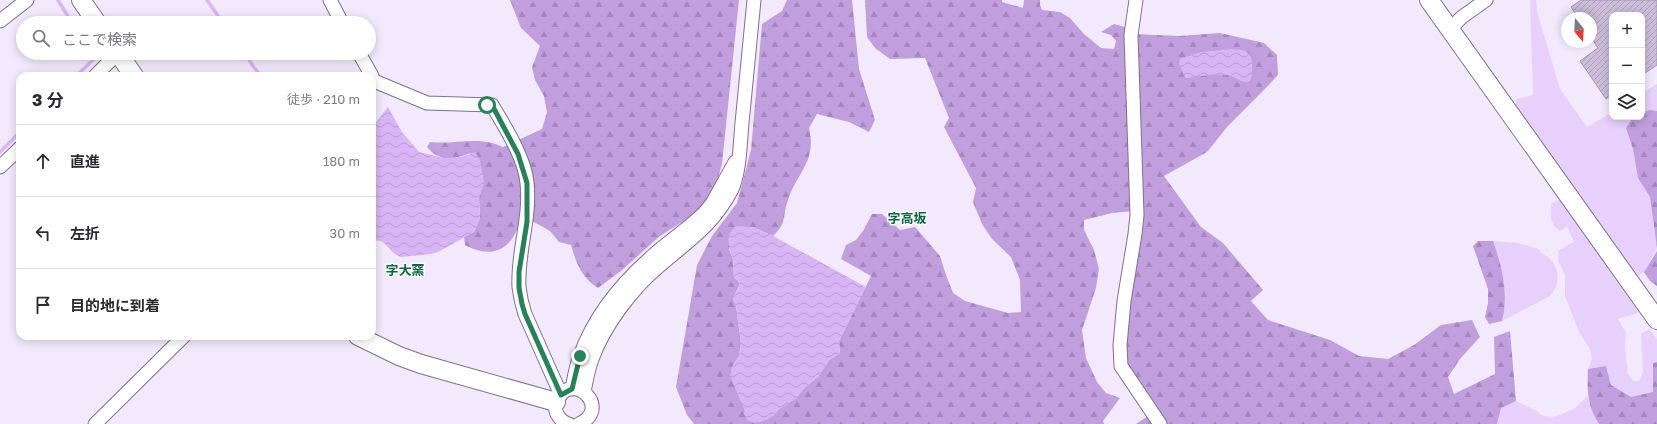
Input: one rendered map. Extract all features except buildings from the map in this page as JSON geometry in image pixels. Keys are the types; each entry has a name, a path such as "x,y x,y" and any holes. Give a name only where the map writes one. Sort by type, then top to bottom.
{"street":[{"path":"0,21 27,0"},
{"path":"81,0 92,16"},
{"path":"330,0 338,16"},
{"path":"569,424 561,420 557,414 586,358 594,325 604,310 678,242 706,212 738,157 754,0"},
{"path":"1136,0 1131,35 1137,215 1124,301 1120,345 1121,366 1160,424"},
{"path":"1428,0 1657,320"},
{"path":"1450,29 1462,17 1486,0"},
{"path":"98,72 111,60"},
{"path":"123,60 131,72"},
{"path":"363,60 370,72"},
{"path":"376,82 427,103 492,105 518,154 527,183 527,222 519,272 519,288 522,304 525,314 568,394"},
{"path":"0,167 16,152"},
{"path":"95,424 180,340"},
{"path":"366,340 399,356 421,364 590,399 591,411 584,422 579,424"}],"shaded area":[{"path":"1530,0 1536,0 1537,11 1560,89 1587,127 1609,114 1609,120 1631,120 1627,128 1633,149 1638,178 1650,197 1657,248 1644,272 1636,277 1515,109 1516,99 1533,95"},
{"path":"1657,84 1657,111 1645,111 1645,91"},
{"path":"1561,199 1641,311 1618,319 1626,333 1625,349 1628,374 1633,381 1639,381 1643,372 1641,334 1649,329 1657,339 1657,362 1653,364 1654,392 1631,397 1611,385 1606,366 1588,369 1592,359 1590,349 1579,332 1565,296 1565,274 1558,261 1559,250 1574,242 1567,226 1560,231 1554,226 1551,219 1551,204"},
{"path":"1493,241 1518,243 1538,249 1554,263 1558,278 1555,288 1550,296 1502,321 1505,302 1503,281 1499,260"},
{"path":"1587,396 1595,418 1599,424 1497,424 1501,408 1516,401 1537,411 1541,415 1552,418 1574,409"}],"green space":[{"path":"510,0 739,0 722,164 714,192 693,215 660,236 621,271 598,288 588,280 580,270 571,245 559,242 550,231 534,222 519,224 511,241 498,250 491,252 483,251 465,245 464,237 474,232 480,218 479,198 481,190 470,153 458,157 447,158 437,155 427,147 430,142 476,141 494,143 503,147 542,129 547,112 544,96 535,80 532,67 540,46 521,28"},
{"path":"787,0 852,0 859,69 875,120 869,132 849,122 817,114 809,128 811,140 808,158 792,190 781,227 773,236 753,227 729,249 733,259 734,277 740,283 733,299 736,305 741,344 739,356 732,367 745,411 744,414 773,416 778,410 796,398 805,387 818,377 829,360 840,353 839,341 871,276 841,259 846,245 856,240 863,231 872,214 882,214 900,230 915,227 940,256 953,293 965,301 1008,313 1021,312 1020,280 1011,257 992,239 982,224 973,202 976,188 944,127 949,118 925,58 890,59 875,48 867,37 865,0 1002,0 1002,2 1023,8 1024,0 1040,0 1042,10 1060,12 1070,18 1084,34 1101,48 1114,49 1116,41 1111,35 1101,32 1114,24 1125,27 1127,33 1133,211 1112,213 1084,220 1084,230 1094,250 1099,269 1096,288 1082,330 1086,358 1097,382 1106,393 1120,398 1103,421 1104,424 694,424 687,415 676,387 697,265 712,236 737,203 751,150 762,24 782,11"},
{"path":"1220,33 1264,43 1277,55 1278,75 1227,127 1207,152 1164,176 1201,227 1223,243 1263,290 1251,301 1268,320 1330,340 1359,356 1388,359 1414,345 1441,325 1472,320 1480,337 1460,359 1448,377 1454,394 1495,374 1494,337 1510,331 1516,401 1501,408 1497,424 1165,424 1123,365 1131,281 1134,34 1179,36"},
{"path":"1645,111 1657,111 1657,248 1650,197 1638,178 1633,149 1626,128 1631,120 1645,120"},
{"path":"1478,241 1493,241 1504,281 1505,301 1502,321 1489,324 1485,317 1488,303 1488,289 1473,246"},
{"path":"1657,251 1657,286 1650,281 1644,272"},
{"path":"1657,362 1657,424 1599,424 1590,404 1588,369 1606,366 1611,385 1631,397 1653,392 1653,363"},
{"path":"1148,416 1153,424 1136,424"}],"water":[{"path":"1231,49 1248,52 1250,55 1252,62 1252,74 1250,81 1244,82 1230,76 1222,75 1185,78 1179,63 1180,59 1201,52"},
{"path":"388,107 402,132 419,152 444,158 461,157 475,152 480,160 484,182 479,198 480,218 474,232 440,251 431,254 401,257 393,253 385,244 376,240 376,122"},
{"path":"737,226 753,227 773,236 866,287 839,341 840,353 829,360 818,377 805,387 796,398 778,410 773,416 764,421 754,423 747,420 744,414 745,411 730,376 732,367 739,356 741,344 736,305 733,299 740,283 734,276 733,260 729,246 730,233"}],"waterway":[{"path":"58,0 68,16"},
{"path":"207,0 218,16"},
{"path":"80,72 93,60"},
{"path":"249,60 258,72"},
{"path":"0,152 16,136"}],"district":[{"name":"字高坂","path":"907,218"},
{"name":"字大窯","path":"405,270"}],"route":[{"path":"487,105 492,105 502,122 518,154 526,176 528,203 527,222 520,262 519,288 525,314 561,395 563,392 572,389 580,356"}]}
